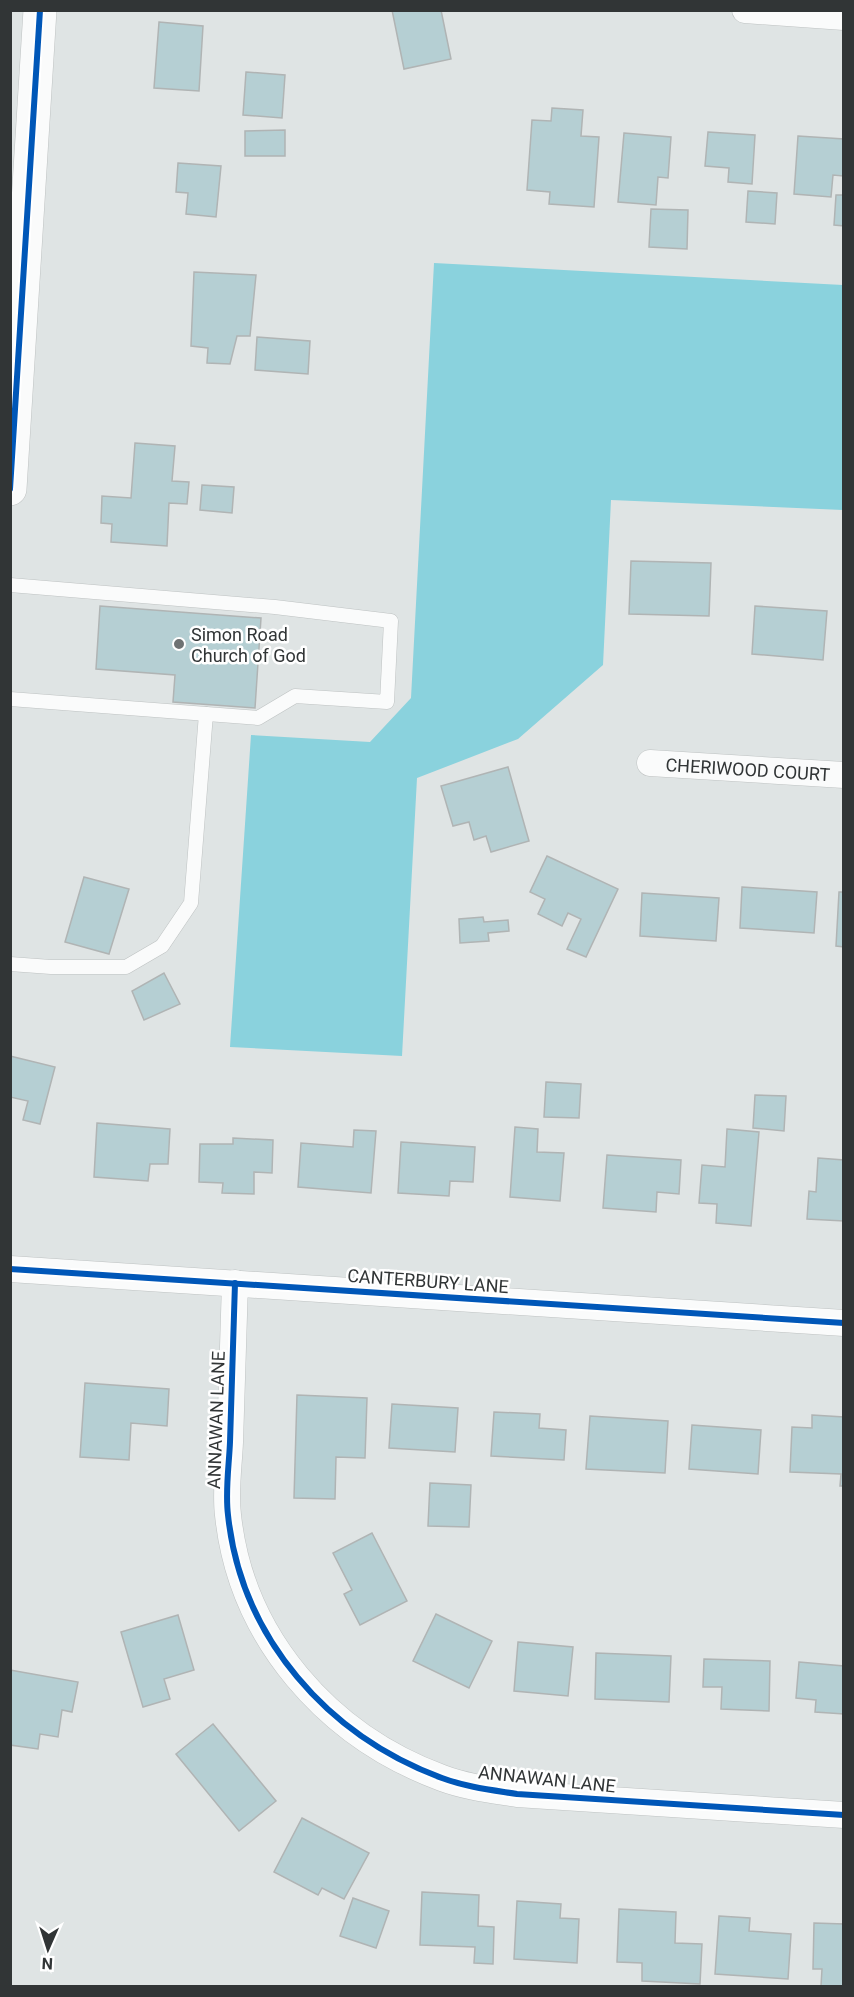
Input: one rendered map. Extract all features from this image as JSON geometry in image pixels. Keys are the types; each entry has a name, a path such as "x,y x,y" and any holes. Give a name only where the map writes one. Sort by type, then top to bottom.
{"street":[{"path":"10,489 40,10"},
{"path":"745,10 843,17"},
{"name":"CHERIWOOD COURT","path":"650,763 843,775"},
{"name":"CANTERBURY LANE","path":"10,1269 843,1323"},
{"name":"ANNAWAN LANE","path":"235,1283 228,1513 235,1559 253,1609 268,1637 303,1686 322,1705 365,1740 393,1756 443,1779 469,1786 518,1794 843,1815"}],"lane":[{"path":"10,585 275,607 391,621 387,702 295,696 258,718 10,699"},
{"path":"10,964 51,967 126,967 162,946 190,903 206,714"}],"shaded area":[{"path":"434,263 843,285 843,510 611,500 603,665 518,739 417,778 402,1056 230,1047 251,735 370,742 411,698"}],"building":[{"path":"392,10 441,10 451,59 404,69"},
{"path":"159,22 203,26 199,91 154,88"},
{"path":"246,72 285,75 282,118 243,115"},
{"path":"552,108 583,110 581,136 599,137 594,207 549,204 550,192 527,190 532,120 551,121"},
{"path":"285,130 285,156 245,156 245,131"},
{"path":"708,132 755,135 752,184 728,182 729,168 705,166"},
{"path":"624,133 671,137 668,178 658,177 656,205 618,202"},
{"path":"798,136 844,139 843,176 833,175 831,197 794,194"},
{"path":"178,163 221,166 216,217 186,214 188,193 176,192"},
{"path":"748,191 777,193 775,224 746,222"},
{"path":"836,195 844,195 844,226 834,225"},
{"path":"651,209 688,210 687,249 649,247"},
{"path":"194,272 256,275 250,336 237,336 230,364 207,363 208,348 191,346"},
{"path":"257,337 310,341 308,374 255,370"},
{"path":"135,443 175,446 172,481 189,482 187,504 169,503 167,546 111,542 112,524 101,523 102,496 131,498"},
{"path":"202,485 234,487 232,513 200,510"},
{"path":"631,561 711,563 709,616 629,614"},
{"name":"Simon Road Church of God","path":"100,606 261,618 255,708 173,702 175,675 96,669"},
{"path":"755,606 827,611 823,660 752,654"},
{"path":"508,767 529,841 491,852 486,836 474,840 469,822 453,826 441,786"},
{"path":"547,856 618,889 586,957 567,949 581,919 568,913 562,926 538,914 545,899 530,892"},
{"path":"84,877 129,889 109,954 65,942"},
{"path":"742,887 817,892 814,933 740,928"},
{"path":"839,892 844,892 844,947 836,946"},
{"path":"642,893 719,898 716,941 640,936"},
{"path":"483,917 484,922 508,920 509,931 488,933 489,941 460,943 459,919"},
{"path":"164,973 180,1004 144,1020 132,991"},
{"path":"10,1056 55,1067 40,1124 23,1120 28,1101 10,1097"},
{"path":"546,1082 581,1084 579,1118 544,1117"},
{"path":"755,1095 786,1096 784,1131 753,1128"},
{"path":"97,1123 170,1129 168,1164 150,1164 148,1181 94,1177"},
{"path":"515,1127 538,1129 537,1152 564,1153 560,1201 510,1197"},
{"path":"727,1129 759,1132 751,1226 716,1223 717,1204 699,1203 702,1165 725,1167"},
{"path":"354,1130 376,1131 371,1193 298,1187 301,1143 353,1147"},
{"path":"233,1138 273,1140 272,1173 254,1172 254,1194 222,1193 223,1183 199,1182 200,1144 233,1144"},
{"path":"401,1142 475,1147 473,1182 450,1181 449,1196 398,1193"},
{"path":"607,1155 681,1160 679,1194 657,1192 656,1212 603,1208"},
{"path":"818,1158 844,1160 844,1221 807,1219 809,1191 816,1192"},
{"path":"85,1383 169,1389 167,1426 131,1423 129,1460 80,1457"},
{"path":"297,1395 367,1398 365,1458 336,1457 335,1499 294,1498"},
{"path":"392,1404 458,1408 455,1452 389,1448"},
{"path":"494,1412 540,1414 539,1428 566,1430 564,1460 491,1456"},
{"path":"812,1415 844,1417 844,1486 840,1486 841,1474 790,1472 792,1427 812,1428"},
{"path":"590,1416 668,1421 665,1473 586,1469"},
{"path":"692,1425 761,1430 758,1474 689,1469"},
{"path":"430,1483 471,1485 469,1527 428,1526"},
{"path":"372,1533 407,1601 360,1625 344,1594 352,1590 333,1553"},
{"path":"436,1614 492,1641 469,1688 413,1661"},
{"path":"178,1615 194,1670 164,1679 170,1699 143,1707 121,1632"},
{"path":"518,1642 573,1647 568,1696 514,1691"},
{"path":"596,1653 671,1656 669,1702 595,1699"},
{"path":"704,1659 770,1661 769,1711 721,1709 722,1687 703,1687"},
{"path":"799,1662 844,1666 844,1714 815,1712 816,1700 796,1698"},
{"path":"10,1670 78,1682 72,1712 62,1710 58,1737 40,1734 38,1749 10,1745"},
{"path":"213,1724 276,1801 239,1831 176,1754"},
{"path":"302,1818 369,1853 344,1899 322,1888 318,1895 274,1872"},
{"path":"422,1892 479,1895 478,1926 494,1927 493,1964 474,1963 475,1947 420,1945"},
{"path":"353,1898 389,1911 376,1948 340,1936"},
{"path":"517,1901 561,1904 560,1918 579,1919 577,1963 514,1959"},
{"path":"619,1909 676,1912 675,1943 702,1944 700,1984 642,1981 642,1963 617,1962"},
{"path":"719,1916 750,1918 749,1931 791,1934 788,1979 715,1974"},
{"path":"814,1923 844,1924 844,1986 821,1986 822,1969 813,1969"}],"cycle path":[{"path":"10,489 40,10"},
{"path":"10,1269 844,1323"},
{"path":"235,1283 227,1497 236,1560 251,1602 271,1641 297,1677 328,1709 362,1736 401,1760 442,1778 470,1786 517,1794 844,1815"}],"place":[{"name":"Simon Road Church of God","path":"179,644"}]}
